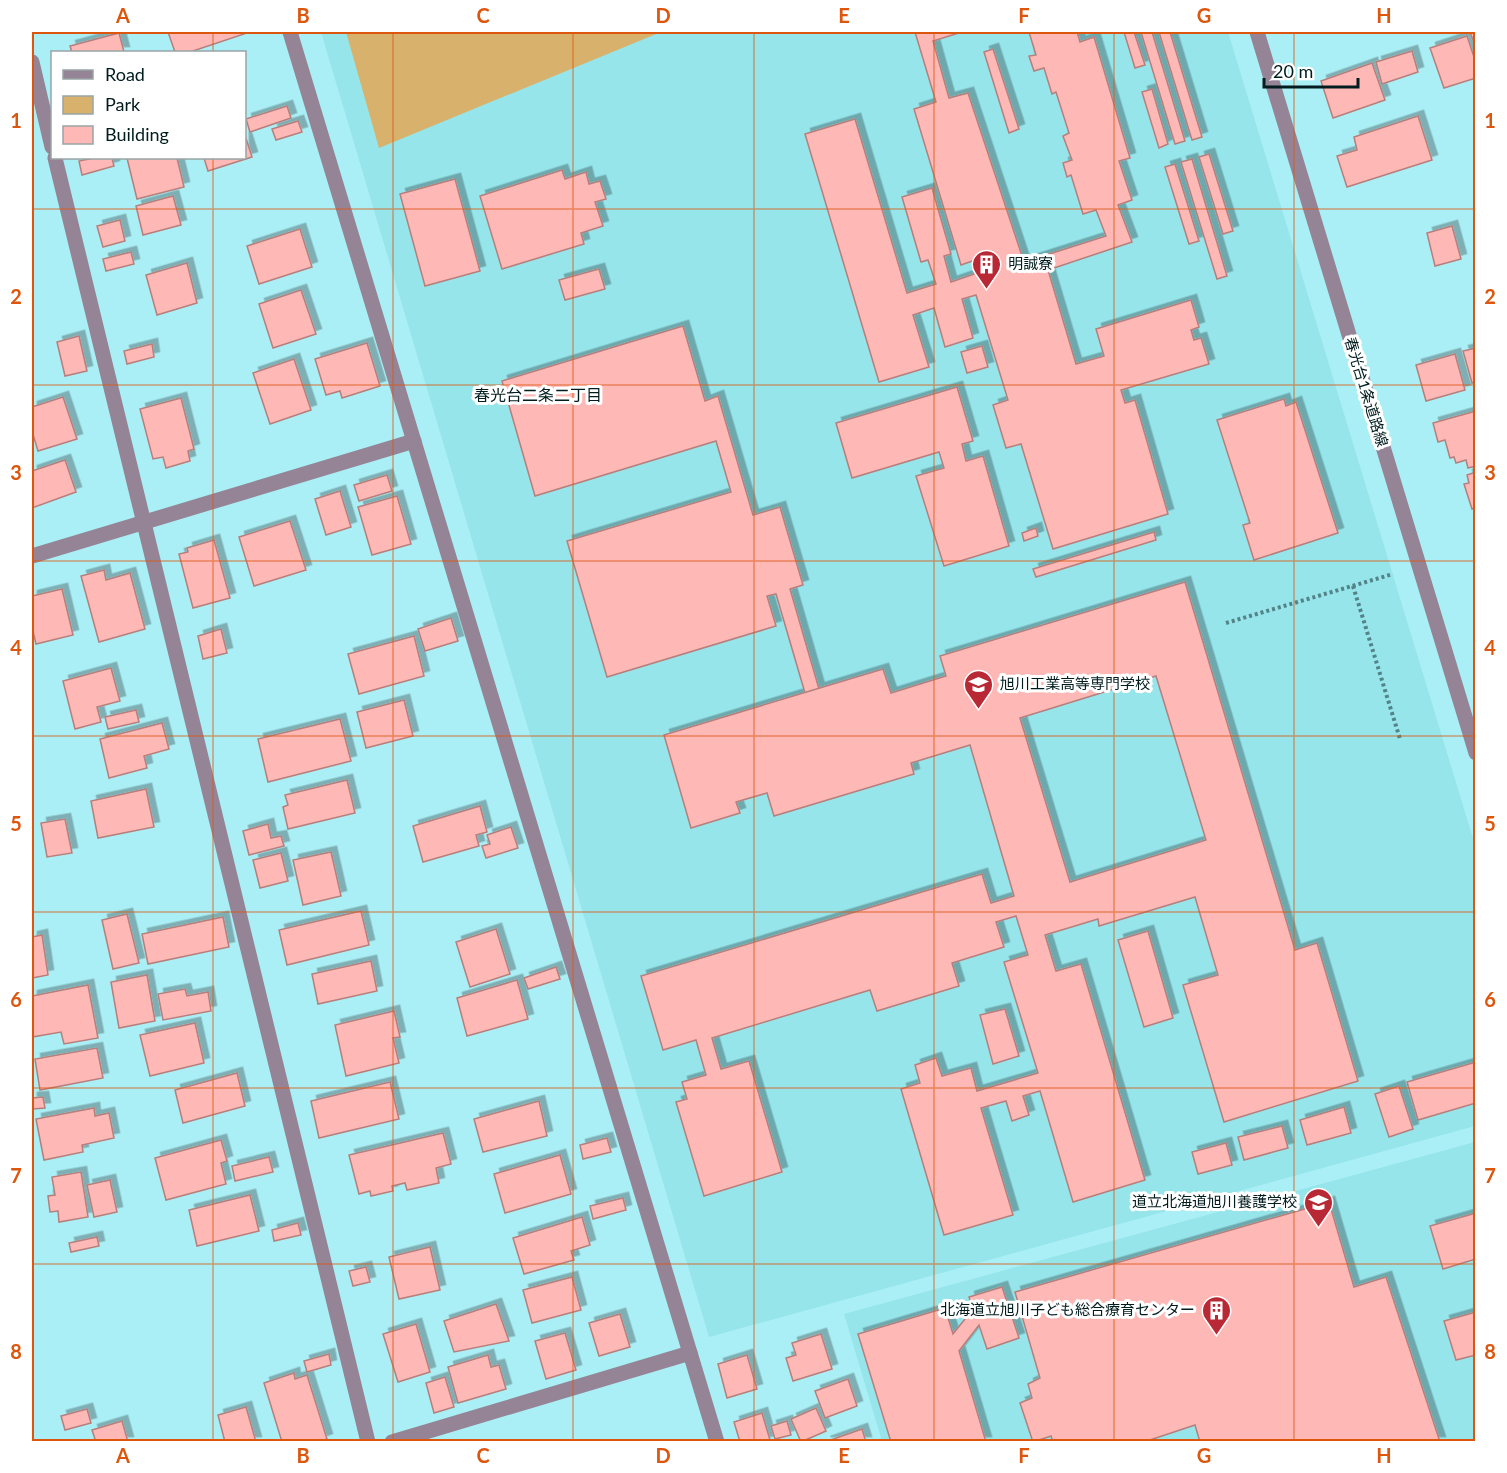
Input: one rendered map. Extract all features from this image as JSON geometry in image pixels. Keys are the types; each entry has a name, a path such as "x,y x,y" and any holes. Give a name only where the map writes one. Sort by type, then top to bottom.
{"street":[{"path":"290,32 717,1442"},
{"name":"春光台1条道路線","path":"1257,32 1476,753"},
{"path":"32,62 51,143"},
{"path":"55,159 368,1442"},
{"path":"32,556 414,441"},
{"path":"392,1442 690,1353"}],"path":[{"path":"1226,623 1393,574"},
{"path":"1353,586 1400,739"}],"shaded area":[{"name":"旭川工業高等専門学校","path":"321,32 1228,32 1475,845 1475,1126 709,1337"},
{"name":"道立北海道旭川養護学校","path":"1475,1142 1475,1441 882,1441 844,1314"}],"green space":[{"path":"346,32 661,32 379,148"}],"building":[{"path":"168,32 247,33 193,51 175,51"},
{"name":"明誠寮","path":"915,32 962,32 933,41 949,98 968,93 1024,262 1106,236 1096,210 1083,214 1071,175 1067,177 1063,163 1072,160 1063,136 1069,133 1056,92 1052,94 1044,68 1034,71 1029,56 1036,55 1029,32 1077,32 1080,42 1094,37 1130,158 1119,161 1132,200 1118,205 1132,242 1048,270 1076,364 1104,356 1096,329 1191,300 1199,327 1191,330 1194,340 1201,338 1209,364 1121,390 1125,403 1135,400 1168,514 1053,549 1021,444 1006,448 993,405 1008,400 976,295 962,299 973,338 945,347 934,308 913,315 929,367 879,382 805,134 855,119 907,293 936,284 928,260 921,262 902,197 932,188 951,254 944,256 951,282 980,272 975,260 961,265 914,109 936,102"},
{"path":"1124,32 1134,32 1145,65 1135,68"},
{"path":"1141,32 1152,32 1185,141 1175,144"},
{"path":"1159,32 1170,32 1202,137 1192,140"},
{"path":"1470,32 1476,32 1476,48"},
{"path":"119,33 124,51 72,51 70,46"},
{"path":"1467,36 1476,63 1476,78 1444,88 1430,48"},
{"path":"993,49 1019,129 1009,133 984,52"},
{"path":"1412,51 1418,72 1382,84 1376,62"},
{"path":"1372,63 1385,100 1333,118 1321,81"},
{"path":"1152,89 1168,144 1159,148 1142,92"},
{"path":"287,106 291,118 250,132 246,119"},
{"path":"1418,116 1432,160 1347,187 1337,156 1357,150 1354,137"},
{"path":"298,121 302,132 276,140 272,129"},
{"path":"246,138 252,157 246,159"},
{"path":"1209,154 1233,231 1223,234 1199,157"},
{"path":"112,159 114,166 82,175 79,161"},
{"path":"127,159 177,159 184,187 137,199"},
{"path":"204,159 246,159 208,171"},
{"path":"1192,159 1227,276 1217,279 1181,162"},
{"path":"1175,164 1199,241 1189,244 1165,167"},
{"path":"562,170 565,179 586,172 589,184 600,181 606,199 595,202 603,226 581,233 584,244 502,269 480,196"},
{"path":"455,179 480,271 425,286 400,194"},
{"path":"173,196 181,225 143,235 136,206"},
{"path":"120,220 125,241 103,247 97,226"},
{"path":"1452,226 1461,259 1435,266 1427,233"},
{"path":"300,229 312,267 259,284 247,246"},
{"path":"131,252 134,264 106,271 103,259"},
{"path":"187,263 197,303 157,315 146,275"},
{"path":"599,269 605,289 565,300 559,280"},
{"path":"301,290 316,334 273,348 259,304"},
{"path":"683,326 705,401 718,396 753,515 780,507 803,585 790,589 819,689 805,693 776,594 767,596 776,626 607,677 567,541 731,492 716,441 535,496 502,381"},
{"path":"79,336 87,371 65,376 57,342"},
{"path":"367,343 380,386 342,398 340,391 326,395 315,359"},
{"path":"152,344 154,357 127,364 124,351"},
{"path":"982,346 988,367 967,373 961,352"},
{"path":"1476,348 1476,382 1472,383 1463,351"},
{"path":"1455,354 1465,390 1426,401 1416,365"},
{"path":"294,359 311,410 270,424 253,373"},
{"path":"957,387 973,441 962,444 966,461 983,456 1009,546 944,566 916,476 944,468 939,452 852,478 836,423"},
{"path":"63,397 77,439 38,451 32,431 32,407"},
{"path":"181,398 194,449 188,451 190,461 166,468 163,457 153,459 140,409"},
{"path":"1284,399 1286,406 1296,402 1338,533 1254,560 1243,525 1250,523 1217,420"},
{"path":"1476,411 1476,466 1468,468 1466,460 1456,463 1454,457 1450,458 1445,440 1438,442 1433,423"},
{"path":"65,460 76,492 32,508 32,471"},
{"path":"1476,472 1476,508 1472,509 1464,484 1469,483 1467,475"},
{"path":"387,475 392,491 359,501 354,485"},
{"path":"340,491 351,527 326,535 315,499"},
{"path":"397,496 411,544 372,555 358,507"},
{"path":"290,521 306,570 254,586 239,537"},
{"path":"1036,528 1038,536 1024,541 1022,533"},
{"path":"1154,532 1156,540 1036,577 1033,569"},
{"path":"214,540 230,598 193,608 179,554 188,552 187,548"},
{"path":"104,570 106,580 130,573 145,629 99,642 81,576"},
{"path":"1185,582 1295,950 1317,943 1358,1081 1224,1122 1183,985 1218,975 1195,897 1099,926 1098,919 1045,935 1056,971 1081,964 1145,1180 1073,1202 1040,1091 1023,1096 1029,1115 1012,1121 1006,1101 981,1108 1013,1215 944,1235 901,1089 920,1083 915,1065 936,1058 942,1076 971,1068 977,1091 1038,1073 1004,962 1028,955 1016,916 996,922 1004,947 952,963 959,986 877,1011 870,990 712,1038 721,1069 749,1061 782,1172 704,1196 676,1102 687,1099 682,1082 706,1075 696,1040 663,1050 641,976 982,874 991,903 1014,896 970,745 911,763 914,774 774,816 767,793 736,802 740,813 691,828 664,735 883,669 891,693 946,676 940,656","holes":["1156,676 1206,840 1070,882 1020,718"]},
{"path":"62,589 73,635 36,644 32,627 32,596"},
{"path":"451,618 458,641 425,651 418,629"},
{"path":"221,629 227,653 203,659 198,636"},
{"path":"414,636 424,676 359,694 348,654"},
{"path":"111,668 120,701 97,707 101,722 75,729 63,681"},
{"path":"404,700 413,736 366,748 357,712"},
{"path":"136,710 139,722 108,729 105,717"},
{"path":"340,719 351,761 268,782 258,739"},
{"path":"162,723 169,749 144,756 147,768 109,778 100,739"},
{"path":"347,780 355,813 288,829 283,807 288,805 285,795"},
{"path":"146,789 154,827 98,838 91,801"},
{"path":"480,806 487,832 476,835 479,846 423,862 413,826"},
{"path":"65,819 72,853 47,857 41,823"},
{"path":"268,824 271,838 281,836 284,846 249,855 243,831"},
{"path":"511,827 518,848 486,858 482,846 490,844 487,835"},
{"path":"331,852 341,896 303,905 293,860"},
{"path":"281,853 288,881 260,888 253,860"},
{"path":"361,911 369,945 287,965 279,930"},
{"path":"127,914 139,963 113,969 102,920"},
{"path":"223,917 229,947 148,964 142,934"},
{"path":"496,929 510,974 470,987 456,942"},
{"path":"1148,931 1173,1018 1144,1027 1118,940"},
{"path":"42,935 48,975 32,978 32,937"},
{"path":"371,961 377,991 318,1004 312,974"},
{"path":"556,967 560,979 528,989 524,978"},
{"path":"147,975 155,1021 119,1028 111,982"},
{"path":"517,980 528,1019 467,1036 457,998"},
{"path":"88,985 98,1038 64,1044 61,1032 32,1037 32,996"},
{"path":"185,989 187,996 208,992 211,1011 163,1020 158,994"},
{"path":"1005,1009 1019,1056 993,1064 980,1015"},
{"path":"394,1011 400,1037 393,1038 399,1063 346,1076 335,1025"},
{"path":"195,1023 204,1063 150,1076 140,1035"},
{"path":"97,1048 103,1078 40,1090 35,1059"},
{"path":"1476,1062 1476,1103 1418,1120 1407,1082"},
{"path":"237,1073 245,1106 183,1123 175,1090"},
{"path":"390,1082 399,1119 319,1138 311,1101"},
{"path":"1399,1086 1413,1129 1389,1137 1375,1094"},
{"path":"43,1097 45,1108 32,1109 32,1098"},
{"path":"539,1101 547,1136 483,1152 474,1119"},
{"path":"1344,1107 1351,1133 1307,1145 1300,1120"},
{"path":"94,1108 95,1116 109,1113 114,1138 82,1145 83,1152 44,1160 36,1119"},
{"path":"1282,1126 1288,1148 1244,1160 1238,1137"},
{"path":"443,1133 451,1164 436,1168 439,1183 407,1190 405,1183 392,1186 393,1191 371,1196 370,1191 359,1194 349,1155"},
{"path":"607,1138 611,1152 583,1159 580,1145"},
{"path":"221,1140 227,1161 221,1163 226,1184 166,1200 155,1158"},
{"path":"1226,1143 1232,1165 1198,1174 1192,1152"},
{"path":"560,1155 571,1194 505,1213 494,1174"},
{"path":"269,1157 273,1172 235,1181 232,1166"},
{"path":"81,1172 88,1217 59,1222 58,1211 50,1212 48,1196 55,1195 52,1177"},
{"path":"110,1180 117,1212 94,1217 87,1185"},
{"path":"250,1195 259,1231 197,1246 189,1210"},
{"path":"623,1198 626,1210 593,1219 590,1206"},
{"name":"北海道立旭川子ども総合療育センター","path":"1329,1202 1354,1287 1386,1277 1440,1442 1200,1442 1195,1425 1144,1442 1053,1442 1051,1436 1033,1442 1020,1403 1032,1398 1028,1384 1040,1378 1015,1292"},
{"path":"1476,1213 1476,1259 1443,1269 1430,1226"},
{"path":"582,1217 590,1245 571,1251 574,1260 524,1274 513,1238"},
{"path":"298,1223 301,1235 274,1241 272,1230"},
{"path":"97,1237 99,1246 71,1252 69,1243"},
{"path":"430,1247 440,1290 399,1299 389,1257"},
{"path":"366,1267 370,1282 353,1286 349,1271"},
{"path":"572,1277 581,1310 532,1323 523,1290"},
{"path":"1002,1287 1019,1338 987,1349 979,1325 959,1351 986,1442 891,1442 858,1334 945,1308 953,1334 973,1309 969,1297"},
{"path":"496,1304 509,1341 454,1352 444,1321"},
{"path":"1476,1312 1476,1355 1456,1360 1444,1321"},
{"path":"620,1314 630,1347 599,1356 589,1323"},
{"path":"416,1324 430,1372 398,1382 383,1334"},
{"path":"565,1333 576,1370 546,1379 535,1341"},
{"path":"821,1334 832,1369 793,1381 786,1358 796,1355 792,1343"},
{"path":"329,1354 331,1365 307,1372 304,1361"},
{"path":"488,1355 491,1367 499,1365 506,1389 458,1403 448,1367"},
{"path":"747,1355 757,1389 727,1398 718,1364"},
{"path":"294,1373 295,1379 307,1375 327,1439 318,1442 282,1442 264,1383"},
{"path":"445,1377 454,1407 434,1413 426,1383"},
{"path":"848,1379 857,1406 825,1418 815,1391"},
{"path":"246,1407 256,1442 225,1442 218,1415"},
{"path":"816,1408 826,1431 801,1442 791,1419"},
{"path":"87,1409 91,1423 65,1430 61,1416"},
{"path":"762,1413 770,1440 740,1442 734,1422"},
{"path":"122,1421 128,1442 96,1442 92,1430"},
{"path":"787,1421 791,1435 775,1439 771,1426"},
{"path":"862,1429 866,1442 825,1442"}],"place":[{"name":"明誠寮","path":"987,290"},
{"name":"旭川工業高等専門学校","path":"979,710"},
{"name":"道立北海道旭川養護学校","path":"1318,1228"},
{"name":"北海道立旭川子ども総合療育センター","path":"1216,1336"}],"district":[{"name":"春光台二条二丁目","path":"538,395"}]}
